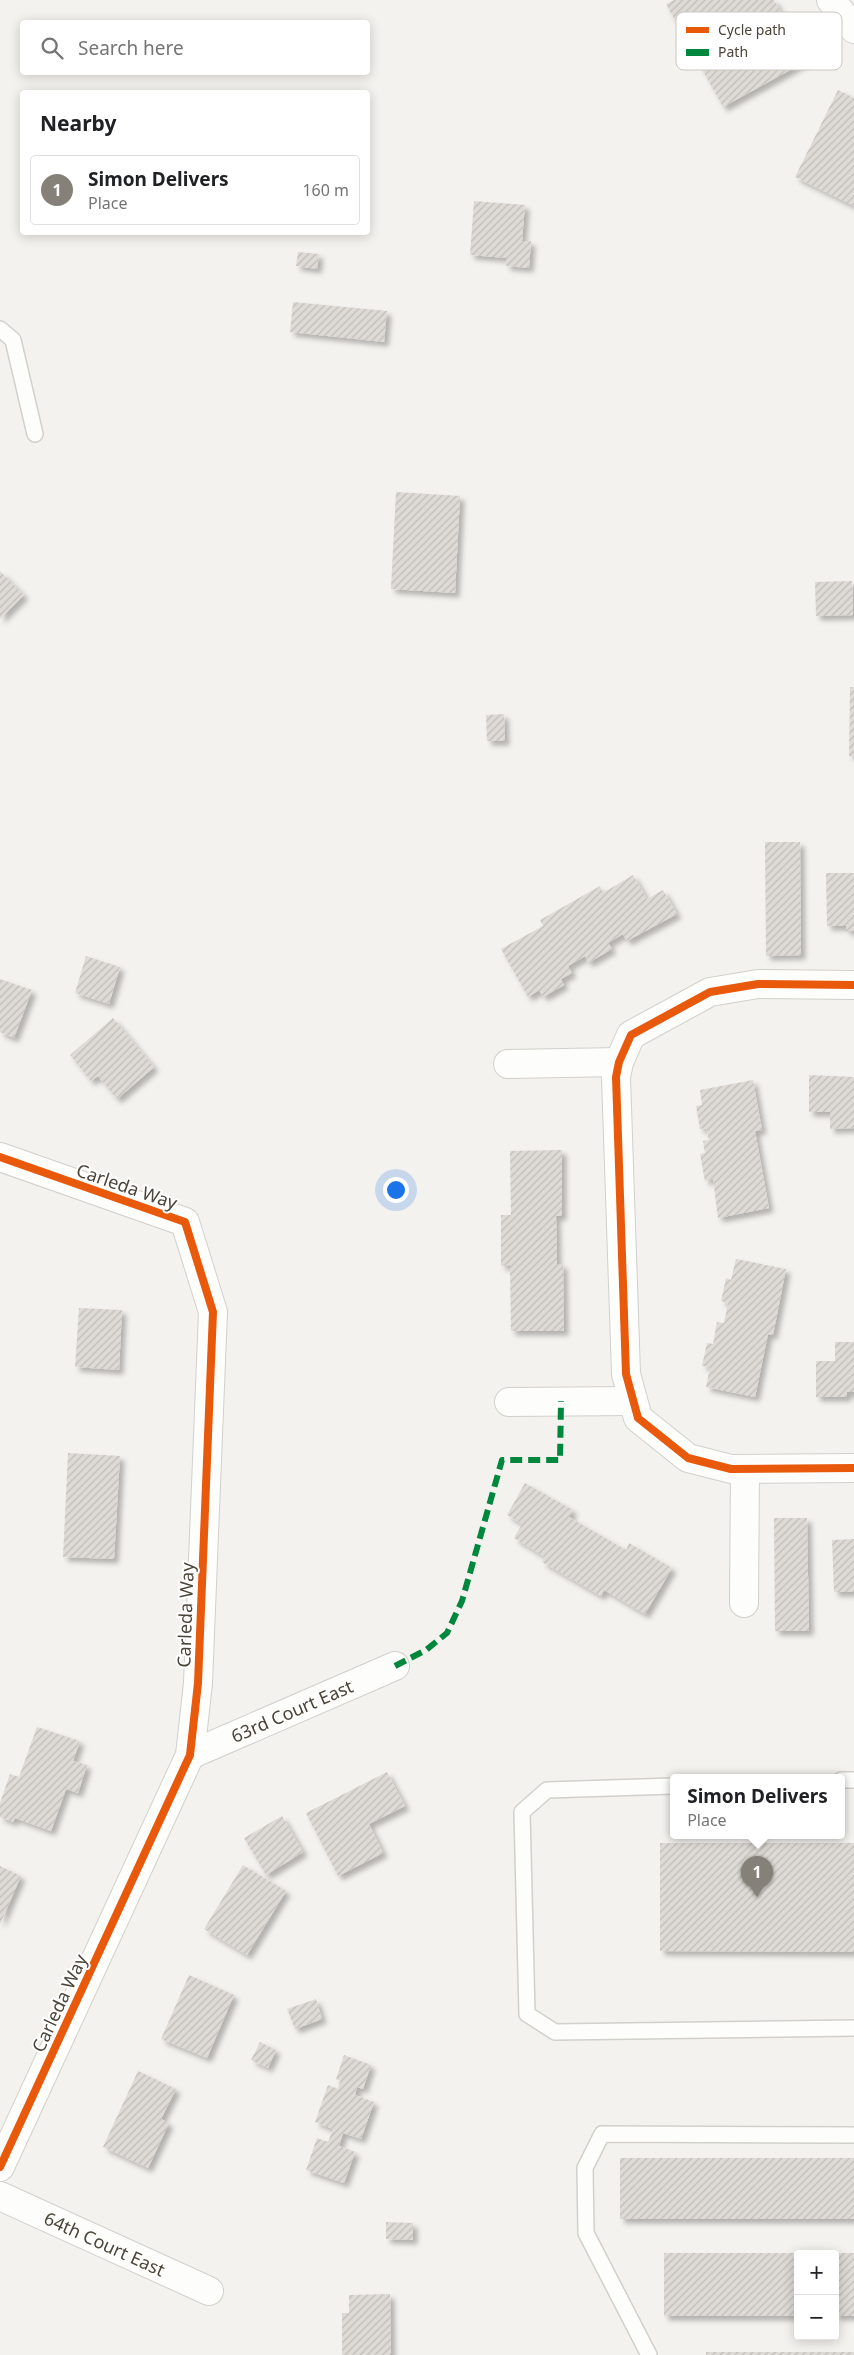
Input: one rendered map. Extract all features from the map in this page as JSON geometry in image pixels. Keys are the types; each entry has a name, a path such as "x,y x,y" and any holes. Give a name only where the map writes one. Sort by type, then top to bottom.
{"street":[{"path":"831,0 841,12"},
{"path":"842,14 854,29"},
{"path":"854,985 758,984 710,992 631,1035 619,1062 616,1077 626,1374 638,1418 688,1458 731,1469 854,1468"},
{"path":"508,1064 619,1062"},
{"name":"Carleda Way","path":"0,1157 185,1222 212,1312 198,1683 190,1755 0,2167"},
{"path":"509,1402 633,1401"},
{"path":"744,1603 745,1469"},
{"name":"63rd Court East","path":"190,1755 395,1666"},
{"name":"64th Court East","path":"0,2196 209,2291"}],"lane":[{"path":"0,328 13,340 35,434"},
{"path":"670,1786 547,1790 522,1812 527,2014 555,2032 854,2028"},
{"path":"649,2355 586,2233 585,2168 602,2134 854,2135"}],"building":[{"path":"674,0 774,0 781,12 676,12 676,22 666,4"},
{"path":"703,70 790,70 723,107"},
{"path":"838,90 854,98 854,206 795,177"},
{"path":"474,201 525,205 522,241 531,241 529,268 506,266 506,258 470,255"},
{"path":"298,252 319,254 317,269 296,266"},
{"path":"293,302 387,311 384,342 290,332"},
{"path":"396,492 460,496 455,593 391,589"},
{"path":"0,571 24,595 0,619"},
{"path":"852,581 853,615 816,616 815,582"},
{"path":"850,687 854,687 854,756 849,756"},
{"path":"504,714 505,741 487,741 486,715"},
{"path":"765,842 800,842 801,955 766,956"},
{"path":"826,873 854,873 854,931 846,931 846,926 827,926"},
{"path":"633,875 647,899 663,890 677,914 627,941 623,934 608,943 612,949 588,963 585,956 568,966 572,973 561,979 564,985 543,997 539,990 528,997 501,949 543,926 540,920 600,886 603,893"},
{"path":"86,956 120,967 109,1004 75,993"},
{"path":"0,979 32,990 14,1038 0,1032"},
{"path":"113,1018 154,1067 117,1099 98,1076 91,1081 70,1055"},
{"path":"809,1075 854,1077 854,1128 830,1129 830,1112 809,1112"},
{"path":"753,1080 762,1130 755,1131 769,1208 718,1218 713,1179 705,1181 700,1154 705,1153 703,1141 709,1140 706,1128 700,1129 696,1106 702,1105 700,1090"},
{"path":"562,1150 562,1216 556,1216 557,1264 563,1264 564,1331 511,1331 510,1265 501,1266 501,1215 511,1215 510,1151"},
{"path":"736,1259 786,1269 773,1335 768,1334 755,1397 706,1387 710,1367 702,1366 707,1343 713,1344 717,1322 724,1323 728,1303 721,1301 726,1278 731,1280"},
{"path":"79,1308 122,1310 119,1370 75,1367"},
{"path":"835,1342 854,1342 854,1392 847,1392 847,1397 816,1397 816,1361 835,1361"},
{"path":"68,1453 120,1456 114,1559 63,1557"},
{"path":"525,1483 573,1510 569,1517 626,1550 629,1543 672,1568 645,1614 604,1590 601,1596 542,1562 545,1557 514,1538 522,1524 507,1515"},
{"path":"774,1518 807,1518 809,1631 775,1631"},
{"path":"854,1539 854,1592 834,1592 832,1540"},
{"path":"37,1727 80,1741 73,1761 87,1765 78,1793 66,1789 51,1831 15,1818 13,1822 0,1817 0,1803 10,1774 19,1777"},
{"path":"387,1772 405,1806 369,1824 383,1853 338,1876 306,1813"},
{"path":"282,1816 303,1852 266,1875 244,1838"},
{"path":"660,1843 854,1843 854,1952 660,1951"},
{"path":"243,1865 286,1891 247,1955 204,1929"},
{"path":"0,1866 21,1876 0,1924"},
{"path":"189,1975 234,1995 207,2058 161,2039"},
{"path":"316,1999 322,2019 295,2029 287,2009"},
{"path":"260,2042 276,2050 268,2068 251,2060"},
{"path":"344,2055 371,2065 363,2089 357,2087 355,2095 374,2102 361,2139 343,2133 339,2146 355,2152 344,2183 306,2170 317,2138 328,2142 333,2129 315,2122 328,2085 338,2089 340,2081 336,2079"},
{"path":"138,2071 176,2089 161,2119 169,2123 148,2168 103,2147"},
{"path":"620,2158 854,2158 854,2219 620,2219"},
{"path":"386,2222 413,2223 413,2240 386,2239"},
{"path":"664,2253 794,2253 794,2316 664,2316"},
{"path":"839,2253 854,2253 854,2316 839,2316"},
{"path":"390,2294 391,2355 342,2355 342,2313 349,2313 349,2295"},
{"path":"706,2352 854,2352 854,2355 706,2355"}],"marked path":[{"path":"395,1666 426,1650 447,1633 462,1601 502,1460 560,1460 561,1401"}],"cycle path":[{"path":"854,985 758,984 710,992 631,1035 619,1062 616,1077 626,1374 638,1418 688,1458 731,1469 854,1468"},
{"path":"0,1157 185,1222 213,1312 198,1683 190,1755 0,2167"}],"place":[{"name":"Simon Delivers","path":"757,1897"}]}
